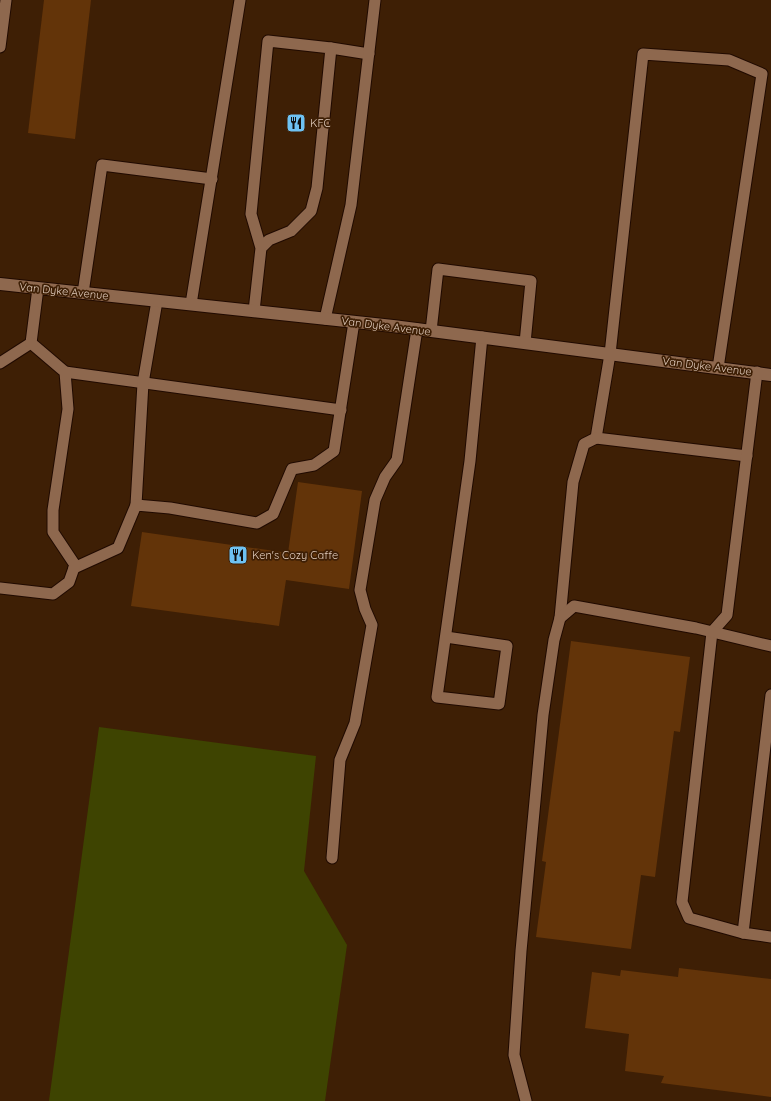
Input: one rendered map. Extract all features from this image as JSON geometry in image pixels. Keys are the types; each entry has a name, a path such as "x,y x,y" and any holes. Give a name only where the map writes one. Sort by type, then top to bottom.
{"main road":[{"name":"Van Dyke Avenue","path":"0,284 417,329 771,375"}],"lane":[{"path":"0,47 6,0"},
{"path":"191,304 240,0"},
{"path":"325,319 351,205 375,0"},
{"path":"254,311 261,248 251,214 268,41 369,54"},
{"path":"261,248 269,240 291,231 311,211 317,188 331,48"},
{"path":"596,438 610,354 643,54 728,60 762,74 718,368"},
{"path":"83,293 102,165 212,179"},
{"path":"431,331 438,269 531,281 525,343"},
{"path":"31,343 38,288"},
{"path":"74,568 118,548 136,505 143,383 157,301"},
{"path":"136,505 170,508 257,523 273,514 292,469 314,465 334,451 354,322"},
{"path":"332,858 340,760 355,723 372,625 365,609 360,590 375,500 385,477 397,460 417,329"},
{"path":"446,637 507,646 499,704 437,697 470,461 482,337"},
{"path":"0,362 31,343"},
{"path":"31,343 65,372 340,410"},
{"path":"0,588 53,594 69,582 75,565 53,532 53,510 68,408 65,372"},
{"path":"757,372 727,614 712,632 682,902 689,918 743,933 771,937"},
{"path":"526,1101 514,1055 521,951 543,715 554,640 560,618 573,482 584,444 596,438 747,456"},
{"path":"560,618 574,606 712,632 771,646"},
{"path":"743,933 771,695"}],"green space":[{"path":"99,727 316,756 304,871 347,945 325,1101 49,1101"}],"building":[{"path":"44,0 91,0 75,139 28,133"},
{"path":"298,482 362,491 349,589 286,580 279,626 131,606 142,532 288,553"},
{"path":"571,641 690,657 680,732 674,731 655,877 641,875 631,949 536,937 546,862 542,861"},
{"path":"679,968 771,979 771,1097 661,1083 664,1076 625,1071 629,1034 585,1028 592,972 620,976 621,970 678,977"}],"place":[{"name":"KFC","path":"296,123"},
{"name":"Ken's Cozy Caffe","path":"238,555"}]}
